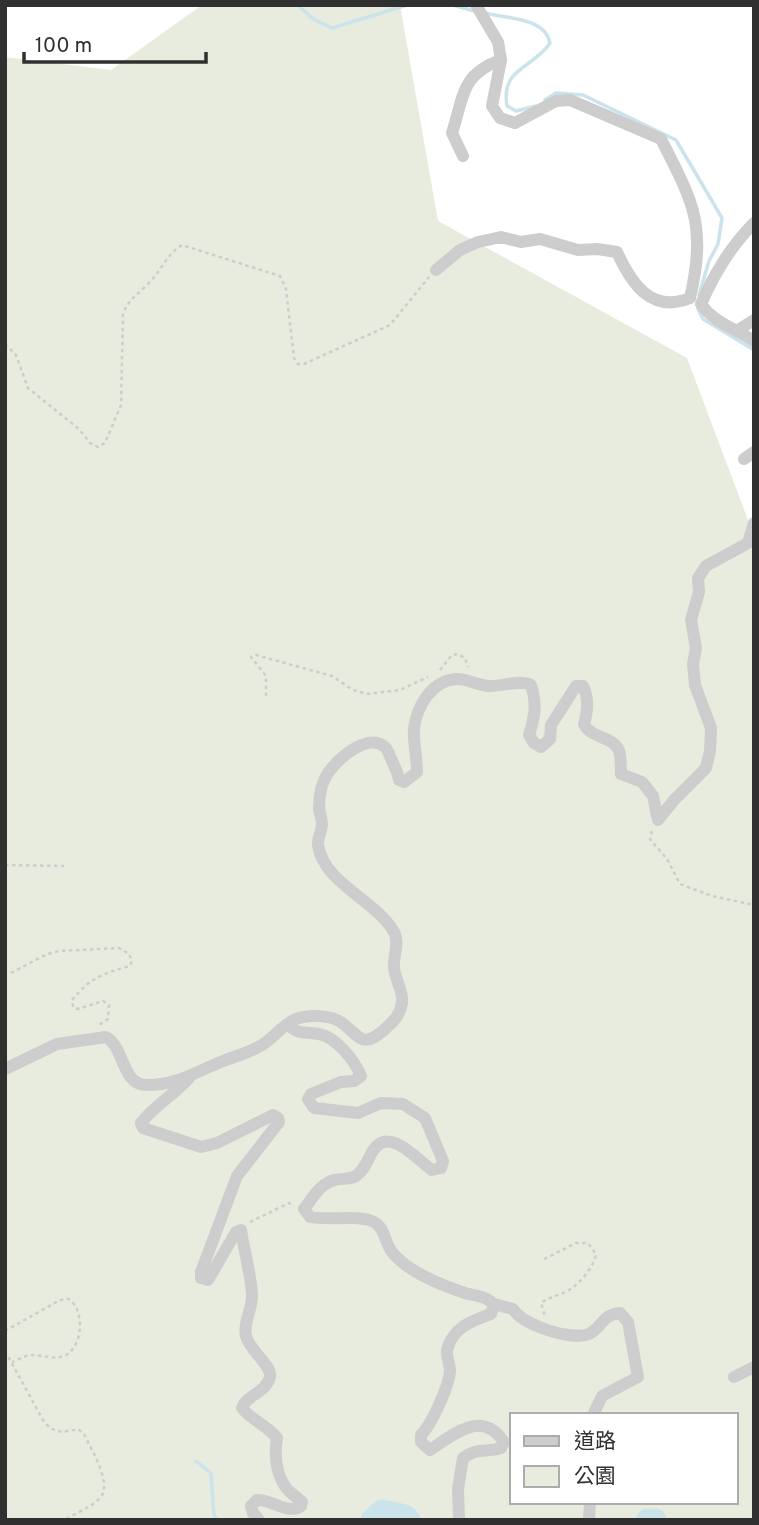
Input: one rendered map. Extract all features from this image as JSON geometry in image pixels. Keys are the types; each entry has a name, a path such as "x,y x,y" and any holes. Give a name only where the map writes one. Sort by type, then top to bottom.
{"lane":[{"path":"476,6 498,42 501,60 492,106 500,118 515,123 555,101 570,100 661,139 691,197 696,219 695,301 709,316 754,341"},
{"path":"463,156 453,133 470,79 482,67 501,60"},
{"path":"436,270 460,250 478,242 501,237 521,242 540,239 578,250 597,249 617,253 638,290 655,299 669,302 695,301 711,282 738,238 754,223"},
{"path":"738,330 754,320"},
{"path":"658,820 706,768 710,751 711,728 695,685 693,664 696,648 691,620 699,592 698,578 706,566 748,543 754,523"},
{"path":"258,1520 251,1506 257,1500 267,1500 295,1510 302,1502 286,1489 281,1478 274,1454 276,1438 242,1408 244,1402 262,1390 270,1378 270,1372 246,1339 245,1329 252,1296 241,1230 236,1232 208,1280 201,1278 201,1272 237,1176 279,1122 278,1118 273,1115 217,1143 201,1147 144,1128 141,1122 189,1078 206,1068 262,1045 296,1019 323,1016 341,1021 354,1035 367,1040 376,1038 398,1018 403,1001 396,981 394,964 397,944 394,932 371,906 338,879 326,864 318,844 322,823 319,808 321,785 341,760 366,743 386,747 399,780 404,782 417,772 414,730 417,716 428,694 437,684 453,679 472,680 481,685 493,686 526,683 531,685 536,699 535,716 529,734 534,743 541,747 550,739 551,725 576,687 583,686 587,694 584,724 587,731 615,744 620,752 621,774 642,782 653,796 658,820"},
{"path":"288,1025 297,1033 317,1033 330,1037 361,1076 354,1081 341,1082 311,1094 308,1099 314,1108 358,1113 381,1103 403,1104 425,1118 443,1161 441,1168 432,1170 398,1143 389,1140 381,1142 373,1150 363,1171 353,1178 332,1180 321,1187 304,1209 310,1217 376,1222 396,1258 413,1270 464,1293 488,1298 495,1304 513,1309 516,1314 539,1327 561,1334 586,1335 596,1330 604,1318 620,1313 628,1322 638,1377 602,1396 594,1413"},
{"path":"5,1069 46,1048 106,1037 119,1049 124,1067 139,1084 147,1086 189,1078"},
{"path":"459,1520 458,1489 463,1458 480,1449 501,1448 504,1442 489,1428 472,1425 430,1450 421,1442 421,1435 434,1419 450,1372 447,1350 453,1337 464,1324 491,1314 495,1304"},
{"path":"734,1377 754,1367"}],"path":[{"path":"5,344 16,355 28,388 98,447 105,443 121,405 122,314 127,303 150,282 173,251 182,245 280,276 286,289 294,358 298,364 390,325 421,284 436,270"},
{"path":"266,696 266,676 251,657 256,655 332,676 353,690 367,694 400,690 419,679 435,675 452,655 458,654 465,658 472,680"},
{"path":"658,820 650,839 667,859 680,884 712,896 754,905"},
{"path":"5,865 64,866"},
{"path":"11,973 47,954 59,951 120,948 129,954 132,961 130,966 105,973 86,983 72,1000 73,1007 78,1009 103,1001 110,1005 108,1018 83,1041"},
{"path":"241,1230 246,1224 289,1203 304,1209"},
{"path":"539,1327 545,1318 541,1303 568,1290 579,1281 595,1261 596,1254 588,1242 576,1243 544,1259"},
{"path":"5,1255 5,1262"},
{"path":"5,1331 60,1300 69,1299 76,1304 81,1317 80,1332 68,1353 60,1357 30,1355 12,1362"},
{"path":"5,1351 43,1420 59,1434 78,1429 84,1434 105,1480 100,1498 65,1520"}],"green space":[{"path":"202,5 400,5 438,221 687,358 754,536 754,1520 5,1520 5,57 111,70"}],"waterway":[{"path":"298,5 313,19 332,28 407,5"},
{"path":"453,5 474,11"},
{"path":"485,13 524,20 547,34 550,43 513,76 506,93 507,106 516,111 536,106"},
{"path":"545,100 556,93 583,95 676,140 722,218 718,244 709,261 699,295"},
{"path":"698,309 703,319 754,350"},
{"path":"196,1461 211,1473 214,1515 218,1520"},
{"path":"372,1520 382,1511 405,1516 409,1520"},
{"path":"648,1520 655,1520"}]}
